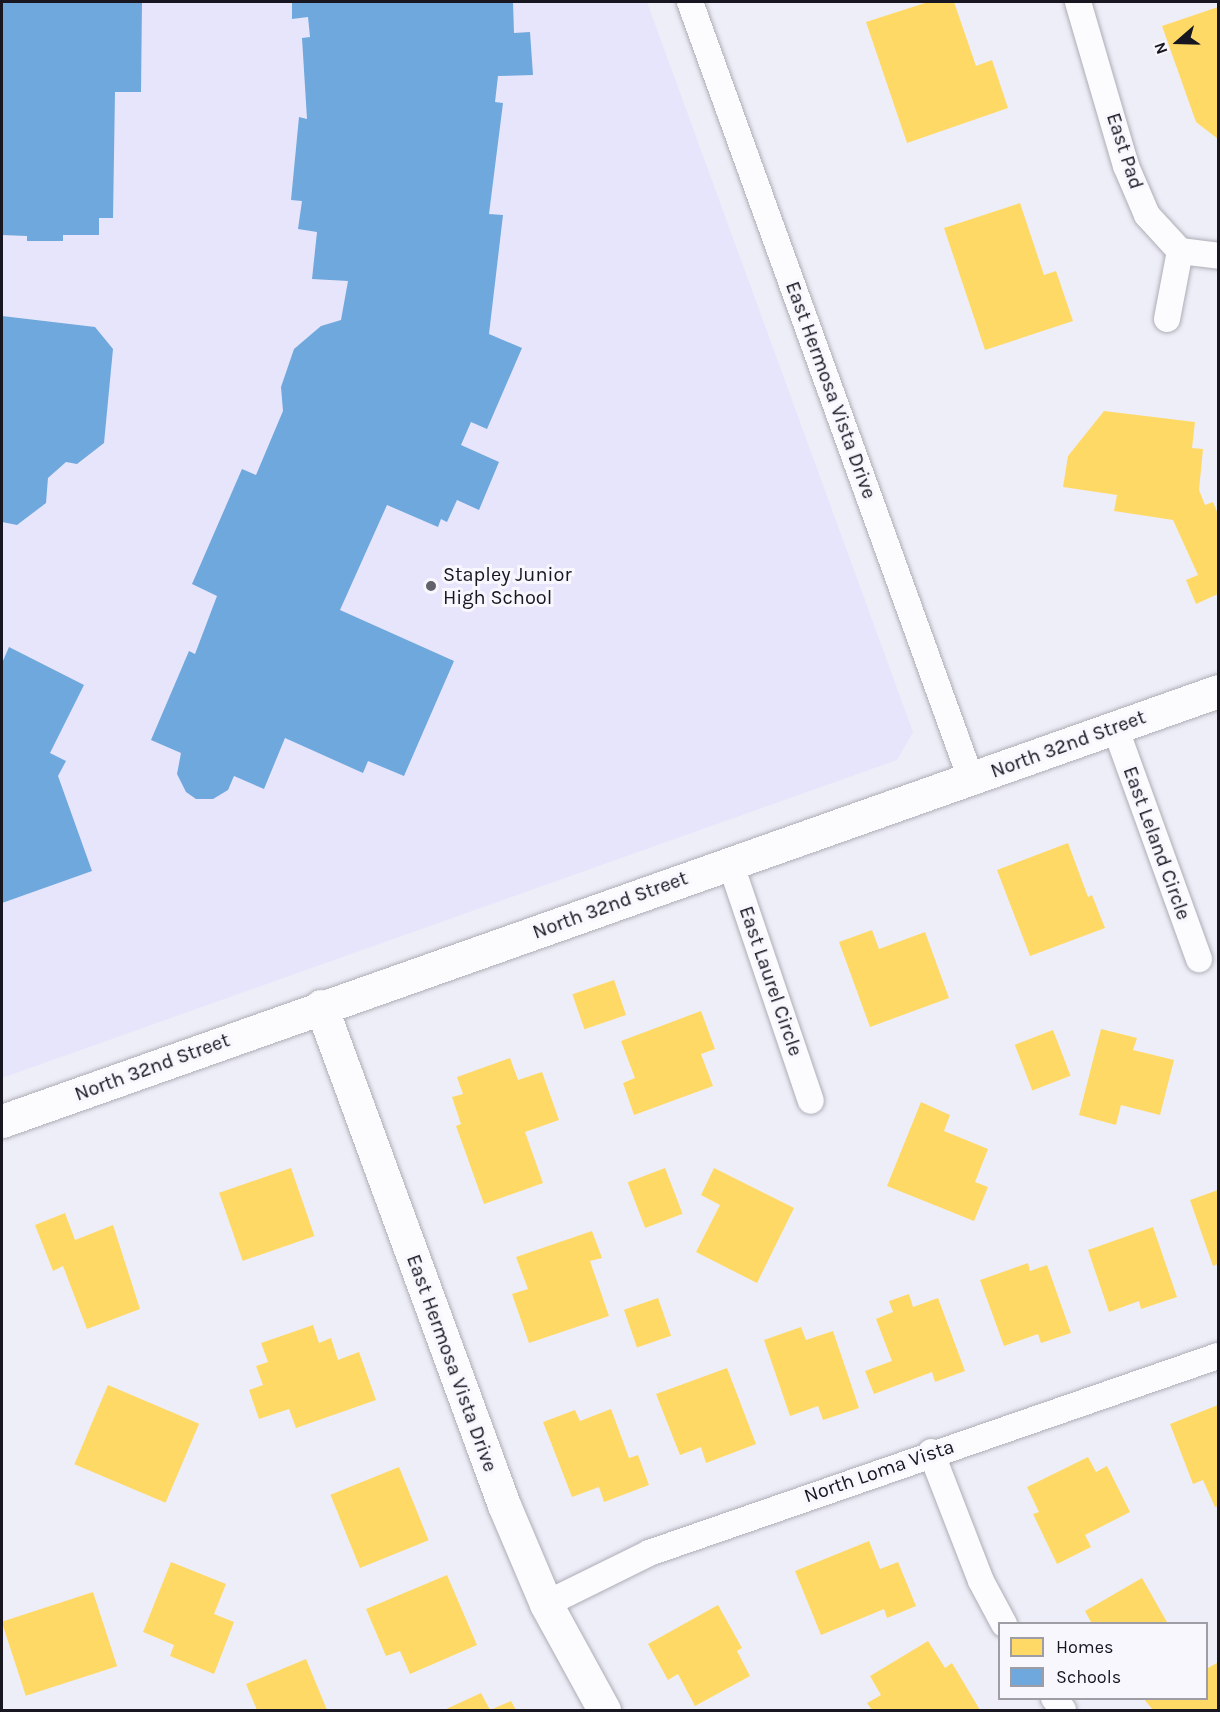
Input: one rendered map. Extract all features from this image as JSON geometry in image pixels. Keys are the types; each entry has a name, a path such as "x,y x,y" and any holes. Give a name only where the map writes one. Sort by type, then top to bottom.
{"street":[{"name":"East Hermosa Vista Drive","path":"690,2 971,778"},
{"name":"East Pad","path":"1078,2 1126,166 1147,215 1180,251"},
{"path":"1167,319 1180,251 1218,256"},
{"name":"North 32nd Street","path":"2,1121 321,1006 1218,691"},
{"name":"East Leland Circle","path":"1115,727 1199,959"},
{"name":"East Laurel Circle","path":"730,862 811,1101"},
{"name":"East Hermosa Vista Drive","path":"321,1006 504,1505 546,1604 604,1710"},
{"name":"North Loma Vista","path":"546,1604 649,1553 931,1452 1218,1356"},
{"path":"931,1452 981,1581 1003,1622"}],"shaded area":[{"name":"Stapley Junior High School","path":"2,2 647,2 913,732 897,760 2,1078"}],"building: Homes":[{"path":"928,2 954,2 976,66 992,60 1008,108 907,143 866,22"},
{"path":"1218,7 1218,139 1196,122 1162,26"},
{"path":"1020,203 1044,275 1056,271 1073,321 985,350 944,228"},
{"path":"1104,411 1195,422 1192,448 1203,449 1199,490 1205,505 1213,502 1218,514 1218,594 1196,604 1186,580 1198,575 1173,520 1114,511 1117,495 1063,487 1068,456"},
{"path":"1068,843 1088,897 1092,895 1105,928 1030,956 997,870"},
{"path":"872,930 879,949 925,932 949,998 870,1027 839,942"},
{"path":"614,980 626,1015 584,1029 572,994"},
{"path":"701,1011 715,1049 701,1054 713,1086 634,1115 623,1083 635,1078 621,1041"},
{"path":"1101,1029 1137,1038 1133,1050 1174,1060 1160,1115 1121,1105 1116,1125 1079,1115"},
{"path":"1053,1030 1071,1076 1032,1090 1015,1045"},
{"path":"510,1058 518,1080 542,1072 559,1120 525,1132 543,1183 484,1204 456,1126 461,1124 452,1097 463,1094 457,1077"},
{"path":"921,1102 950,1115 944,1131 988,1149 975,1182 988,1187 974,1221 887,1186"},
{"path":"291,1168 314,1236 243,1261 219,1193"},
{"path":"665,1168 683,1214 645,1228 628,1182"},
{"path":"714,1168 794,1208 757,1283 696,1252 720,1205 701,1195"},
{"path":"1218,1190 1218,1264 1213,1266 1190,1200"},
{"path":"65,1213 75,1240 113,1225 140,1309 87,1329 63,1266 53,1271 35,1225"},
{"path":"1153,1227 1177,1297 1141,1309 1139,1301 1109,1312 1088,1250"},
{"path":"592,1231 602,1258 590,1261 609,1316 529,1343 512,1294 528,1289 516,1257"},
{"path":"1028,1263 1030,1271 1047,1265 1071,1333 1041,1343 1038,1334 1004,1346 980,1280"},
{"path":"909,1294 913,1307 938,1298 965,1371 935,1382 932,1372 874,1394 865,1371 892,1361 876,1319 893,1312 889,1301"},
{"path":"658,1298 671,1336 637,1348 624,1310"},
{"path":"313,1325 319,1343 331,1338 338,1360 359,1352 376,1400 296,1428 289,1409 259,1419 249,1390 263,1385 256,1366 268,1362 261,1343"},
{"path":"801,1327 806,1340 833,1331 859,1408 823,1420 818,1406 790,1416 764,1340"},
{"path":"727,1368 756,1444 706,1463 701,1447 680,1455 656,1394"},
{"path":"108,1385 199,1424 166,1503 74,1464"},
{"path":"1218,1405 1218,1506 1215,1507 1203,1480 1193,1484 1170,1424"},
{"path":"611,1409 629,1458 638,1455 649,1485 604,1502 599,1487 572,1497 543,1422 575,1410 580,1421"},
{"path":"1088,1457 1096,1472 1107,1466 1130,1512 1085,1535 1091,1547 1057,1564 1033,1514 1039,1512 1027,1487"},
{"path":"399,1467 429,1540 360,1568 330,1495"},
{"path":"869,1541 880,1569 898,1562 916,1606 887,1618 884,1609 821,1635 795,1571"},
{"path":"171,1562 226,1584 214,1614 234,1622 214,1674 170,1656 174,1645 143,1632"},
{"path":"447,1575 477,1645 410,1674 400,1651 386,1656 366,1609"},
{"path":"1142,1578 1167,1622 1091,1622 1085,1611"},
{"path":"93,1592 117,1666 26,1696 2,1622"},
{"path":"718,1605 742,1648 737,1651 750,1676 695,1706 678,1674 668,1680 648,1644"},
{"path":"928,1641 945,1668 952,1663 980,1710 872,1710 867,1703 881,1695 870,1676"},
{"path":"306,1659 327,1710 257,1710 246,1684"},
{"path":"1217,1663 1218,1710 1153,1710 1145,1700 1208,1700 1208,1668"},
{"path":"481,1693 490,1710 444,1710"},
{"path":"511,1701 516,1710 490,1710"}],"building: Schools":[{"path":"2,2 142,2 141,92 115,92 113,218 99,218 99,235 63,235 63,241 27,241 27,236 2,235"},
{"path":"292,2 513,2 514,33 530,32 533,75 498,76 495,102 503,103 489,214 503,215 489,334 522,348 487,429 471,422 461,445 499,462 479,510 457,500 447,522 441,519 438,527 387,505 340,610 454,661 404,776 368,761 363,773 285,738 264,789 234,776 228,790 213,799 196,799 186,792 177,774 181,753 151,740 189,651 195,654 217,596 192,584 242,469 256,475 283,411 281,387 294,349 321,326 341,320 348,281 312,279 317,232 298,229 302,201 291,200 299,117 307,119 302,38 310,37 308,17 292,19"},
{"path":"2,316 95,327 113,349 104,443 77,464 66,462 48,478 46,503 17,525 2,522"},
{"path":"9,647 84,685 50,753 66,761 58,776 92,871 2,903 2,663"}],"place":[{"name":"Stapley Junior High School","path":"431,586"}]}
